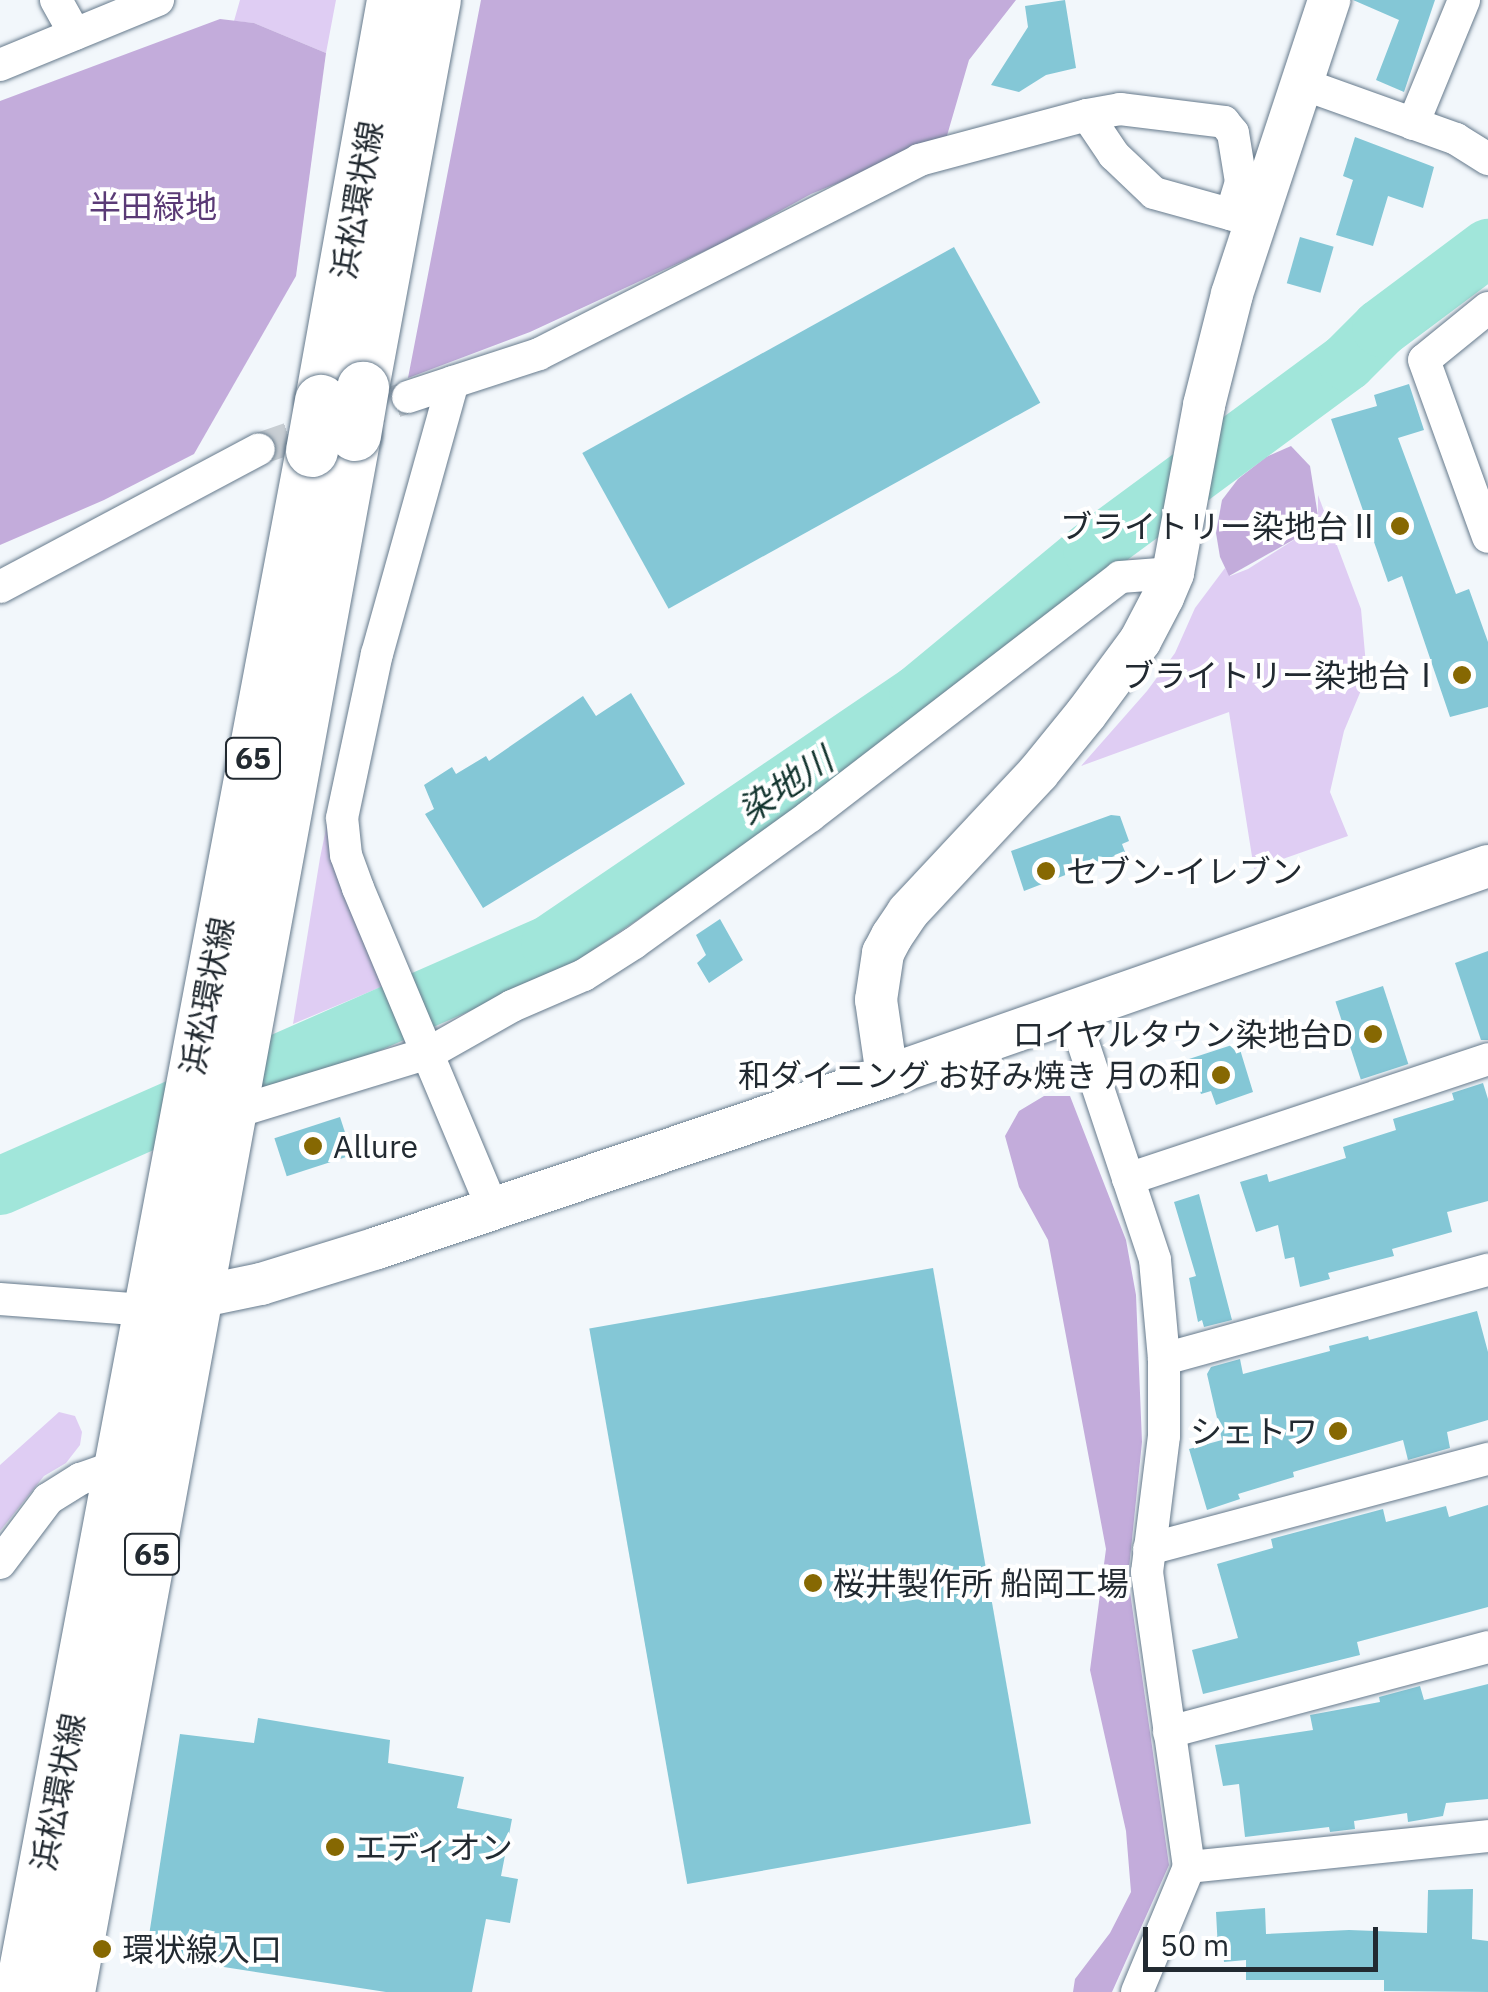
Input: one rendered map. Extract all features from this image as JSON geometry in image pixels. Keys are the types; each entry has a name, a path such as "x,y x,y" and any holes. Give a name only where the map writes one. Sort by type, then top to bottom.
{"main road":[{"name":"浜松環状線","path":"68,1992 173,1303 181,1132 352,414 393,0"},
{"name":"浜松環状線","path":"21,1992 123,1464 230,1114 352,414 435,0"}],"street":[{"path":"56,0 76,34"},
{"path":"0,65 158,0"},
{"path":"1243,218 1300,83 1328,0"},
{"path":"1413,124 1464,0"},
{"path":"1300,83 1482,148"},
{"path":"352,414 539,354 919,160 1120,109 1224,122 1233,133 1243,218 1232,294 1172,573 1140,641 1107,688 1038,773 908,912 892,936 883,953 876,1000 887,1076"},
{"path":"1087,115 1114,155 1154,192 1243,218"},
{"path":"1488,308 1424,360 1488,537"},
{"path":"453,382 377,654 342,818 348,862 492,1207"},
{"path":"0,586 259,448"},
{"path":"230,1114 425,1044 584,974 634,944 810,816 1120,578 1172,573"},
{"path":"0,1298 173,1303 278,1279 887,1076 1488,866"},
{"path":"1072,1010 1155,1260 1164,1359 1164,1436 1147,1572 1189,1867 1143,1991"},
{"path":"1128,1179 1488,1059"},
{"path":"1164,1359 1488,1270"},
{"path":"1149,1549 1488,1459"},
{"path":"0,1563 48,1498 80,1480 123,1464"},
{"path":"1170,1732 1488,1647"},
{"path":"1189,1867 1488,1836"}],"shaded area":[{"path":"240,0 336,0 326,53 254,23 234,21"},
{"path":"1318,495 1361,609 1367,676 1344,731 1330,792 1348,836 1254,869 1229,712 1081,766 1175,653 1195,608 1225,568 1230,576 1248,569 1300,536 1318,516"},
{"path":"334,790 388,984 293,1024 320,858"},
{"path":"59,1412 75,1416 82,1432 80,1445 66,1463 44,1476 0,1531 0,1465"}],"green space":[{"path":"481,0 1016,0 969,60 946,139 811,194 720,244 530,332 408,378"},
{"name":"半田緑地","path":"220,19 254,23 326,53 296,276 194,454 104,500 0,545 0,101"},
{"path":"1291,446 1310,466 1318,516 1300,536 1229,576 1220,557 1216,533 1222,500 1238,479 1266,457"},
{"path":"1044,1096 1070,1096 1126,1240 1136,1295 1142,1442 1128,1578 1169,1865 1112,1992 1073,1992 1075,1979 1110,1933 1131,1892 1126,1831 1090,1670 1106,1549 1048,1240 1019,1187 1005,1136 1019,1111"}],"building":[{"path":"1065,0 1076,68 1046,75 1019,92 991,85 1028,27 1025,6"},
{"path":"1353,0 1435,0 1404,92 1376,80 1399,20"},
{"path":"1355,137 1434,167 1423,208 1388,196 1373,246 1336,235 1353,180 1343,176"},
{"path":"1300,237 1334,247 1320,293 1287,283"},
{"path":"954,247 1040,403 669,609 582,453"},
{"path":"1409,384 1424,430 1398,438 1456,594 1469,589 1488,642 1488,707 1450,717 1402,576 1388,582 1331,419 1377,406 1374,395"},
{"path":"631,693 685,784 483,908 425,814 434,809 424,785 452,767 456,774 486,756 489,761 583,696 596,716"},
{"name":"セブン-イレブン","path":"1111,815 1120,816 1129,841 1122,844 1125,852 1024,891 1011,851"},
{"path":"720,919 743,960 709,983 697,963 706,955 696,935"},
{"path":"1488,951 1488,1040 1481,1040 1455,963"},
{"name":"ロイヤルタウン染地台D","path":"1383,986 1408,1064 1361,1079 1335,1001"},
{"name":"和ダイニング お好み焼き 月の和","path":"1238,1043 1253,1092 1216,1105 1211,1091 1201,1094 1189,1059"},
{"path":"1483,1083 1488,1099 1488,1201 1447,1212 1452,1232 1392,1249 1394,1256 1328,1273 1330,1279 1300,1287 1294,1257 1285,1259 1278,1225 1256,1232 1240,1182 1267,1174 1269,1182 1346,1158 1343,1147 1396,1130 1393,1119 1454,1100 1452,1093"},
{"name":"Allure","path":"340,1117 352,1155 287,1176 274,1138"},
{"path":"1199,1194 1232,1320 1204,1327 1202,1320 1198,1322 1189,1278 1196,1276 1174,1202"},
{"name":"桜井製作所 船岡工場","path":"933,1268 1031,1823 687,1884 589,1329"},
{"path":"1477,1311 1488,1352 1488,1420 1447,1432 1450,1448 1408,1460 1403,1440 1293,1472 1294,1477 1238,1494 1240,1499 1207,1510 1189,1449 1222,1440 1207,1374 1211,1367 1240,1359 1243,1374 1330,1351 1329,1346 1368,1336 1369,1340"},
{"path":"1488,1505 1488,1607 1357,1642 1360,1655 1203,1694 1192,1650 1238,1638 1217,1564 1273,1548 1271,1539 1383,1509 1386,1522 1446,1506 1449,1517"},
{"path":"1488,1684 1488,1799 1446,1803 1443,1816 1408,1822 1407,1813 1354,1821 1355,1829 1330,1832 1329,1827 1245,1837 1239,1784 1223,1786 1215,1745 1313,1730 1310,1715 1380,1702 1379,1697 1420,1686 1424,1700"},
{"name":"エディオン","path":"258,1718 390,1740 388,1763 464,1777 457,1808 512,1819 501,1876 518,1879 510,1923 486,1919 472,1992 386,1992 146,1955 180,1734 254,1743"},
{"path":"1473,1889 1472,1939 1488,1941 1488,1992 1384,1991 1384,1980 1246,1980 1246,1960 1224,1962 1223,1949 1218,1950 1216,1912 1265,1908 1266,1934 1349,1930 1427,1933 1428,1890"}],"waterway":[{"name":"染地川","path":"0,1186 550,944 918,694 1092,550 1347,362 1381,328 1488,248"}],"tunnel":[{"path":"259,449 408,397"}],"place":[{"name":"ブライトリー染地台Ⅱ","path":"1400,526"},
{"name":"ブライトリー染地台Ⅰ","path":"1462,675"},
{"name":"セブン-イレブン","path":"1046,871"},
{"name":"ロイヤルタウン染地台D","path":"1373,1034"},
{"name":"和ダイニング お好み焼き 月の和","path":"1221,1075"},
{"name":"Allure","path":"313,1146"},
{"name":"シェトワ","path":"1338,1431"},
{"name":"桜井製作所 船岡工場","path":"813,1583"},
{"name":"エディオン","path":"335,1847"},
{"name":"環状線入口","path":"102,1949"}]}
